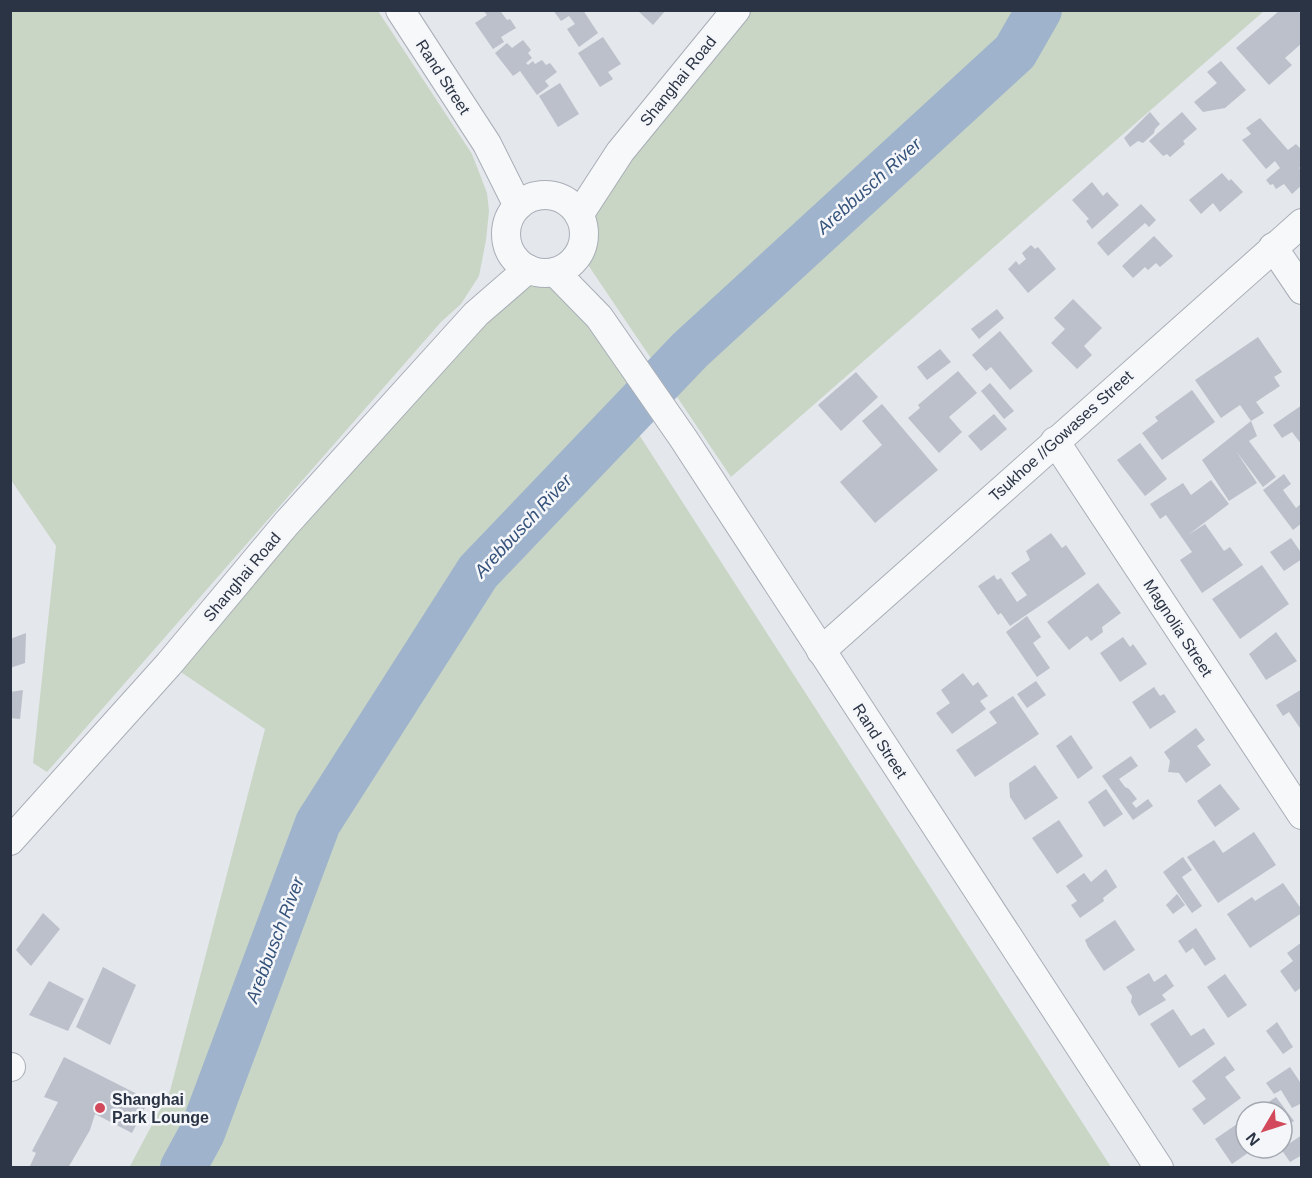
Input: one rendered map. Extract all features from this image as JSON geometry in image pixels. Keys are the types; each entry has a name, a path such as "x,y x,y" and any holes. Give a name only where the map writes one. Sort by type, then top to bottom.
{"street":[{"name":"Rand Street","path":"400,10 487,144 538,199"},
{"name":"Shanghai Road","path":"579,215 620,152 736,10"},
{"name":"Shanghai Road","path":"538,199 620,152"},
{"path":"476,314 542,271 573,261 580,253 584,234 579,215 568,203 538,199 510,218 506,233 509,248 517,260 542,271"},
{"name":"Tsukhoe //Gowases Street","path":"821,651 1302,223"},
{"path":"1273,247 1302,290"},
{"path":"476,314 509,248"},
{"name":"Rand Street","path":"580,253 602,321"},
{"name":"Rand Street","path":"542,271 602,321 683,438 1159,1167"},
{"name":"Shanghai Road","path":"10,841 168,664 294,516 476,314"},
{"name":"Magnolia Street","path":"1055,441 1302,815"}],"green space":[{"path":"10,11 378,11 472,154 487,193 489,211 479,276 461,304 441,322 47,772 33,763 56,546 11,480"},
{"path":"736,11 1264,11 731,477 580,253 584,234 579,215"},
{"path":"528,269 555,272 649,393 478,572 318,823 202,1133 183,1167 129,1168 170,1091 265,729 169,664"},
{"path":"628,425 636,430 1111,1167 186,1167 203,1135 321,823 416,675 487,571"}],"building":[{"path":"483,10 503,10 501,12 516,28 501,37 504,42 493,49 475,23 487,15"},
{"path":"553,10 583,10 598,33 579,47 567,29 575,24 569,16 561,21"},
{"path":"637,10 666,10 653,25"},
{"path":"1280,10 1297,10 1302,15 1302,43 1285,58 1292,65 1269,85 1236,48"},
{"path":"603,37 621,64 608,72 613,79 600,87 578,53"},
{"path":"523,40 531,50 528,53 532,58 526,63 528,65 533,61 535,64 542,60 546,65 550,63 557,72 545,81 549,86 537,95 520,71 513,76 495,53 507,43 512,48"},
{"path":"1221,61 1246,90 1225,108 1203,112 1194,102 1217,83 1207,72"},
{"path":"560,83 579,114 558,127 539,96"},
{"path":"1150,112 1160,124 1143,143 1138,141 1130,147 1124,138"},
{"path":"1182,112 1197,129 1170,157 1167,154 1163,156 1149,141"},
{"path":"1260,118 1288,150 1296,144 1302,150 1302,165 1299,168 1302,171 1302,185 1292,194 1284,184 1276,189 1273,184 1270,185 1266,180 1280,168 1275,161 1266,169 1242,140 1251,134 1246,128"},
{"path":"1222,173 1243,192 1220,212 1213,203 1201,214 1189,200"},
{"path":"1092,182 1103,196 1107,192 1119,205 1092,229 1086,221 1089,219 1072,200"},
{"path":"1141,204 1156,220 1149,227 1145,223 1108,256 1097,243"},
{"path":"1154,236 1173,256 1160,267 1156,263 1148,270 1145,267 1133,278 1122,266"},
{"path":"1031,245 1035,249 1038,247 1056,269 1028,293 1008,269 1016,261 1019,265 1026,259 1022,253"},
{"path":"1073,299 1102,328 1084,346 1092,355 1077,369 1051,343 1065,329 1054,318"},
{"path":"997,309 1004,318 979,339 971,329"},
{"path":"1000,331 1033,371 1010,390 991,367 986,371 972,355"},
{"path":"1258,337 1282,372 1274,377 1280,386 1256,402 1264,413 1251,421 1240,405 1221,418 1195,380"},
{"path":"940,349 951,362 927,380 917,367"},
{"path":"958,371 977,393 949,417 962,432 939,453 908,418 920,408 918,405"},
{"path":"856,372 878,397 841,431 818,405"},
{"path":"990,383 1014,411 1004,419 981,391"},
{"path":"1192,390 1215,422 1162,460 1142,433 1158,421 1155,417"},
{"path":"882,404 938,470 875,523 840,482 882,445 862,421"},
{"path":"1302,405 1302,445 1292,432 1282,438 1273,425"},
{"path":"994,414 1007,429 981,451 968,436"},
{"path":"1251,421 1257,436 1249,441 1276,477 1263,487 1236,451 1257,483 1229,501 1202,460"},
{"path":"1140,443 1167,479 1145,496 1117,460"},
{"path":"1284,474 1291,484 1283,490 1296,508 1302,503 1302,523 1293,530 1263,490"},
{"path":"1211,480 1229,504 1188,535 1205,524 1224,551 1230,547 1243,565 1202,593 1180,560 1192,552 1166,515 1160,519 1150,504 1183,483 1191,495"},
{"path":"1051,533 1062,548 1066,545 1086,574 1010,626 1001,613 998,615 978,586 994,575 997,580 1001,578 1017,602 1027,595 1011,573 1030,560 1026,551"},
{"path":"1291,538 1302,554 1302,559 1284,571 1270,552"},
{"path":"1262,565 1289,604 1240,639 1212,599"},
{"path":"1098,583 1121,613 1102,627 1103,632 1091,641 1087,636 1069,650 1047,622"},
{"path":"1027,616 1041,637 1033,643 1050,668 1037,677 1006,632"},
{"path":"1276,632 1297,661 1266,680 1249,654"},
{"path":"26,633 25,663 10,668 10,639"},
{"path":"1123,637 1130,647 1133,644 1147,664 1120,682 1100,653"},
{"path":"963,673 973,686 978,682 988,696 980,701 986,709 952,734 936,713 950,703 941,690"},
{"path":"1036,681 1046,695 1027,708 1017,694"},
{"path":"1154,687 1160,696 1164,694 1176,712 1150,729 1132,702"},
{"path":"1302,689 1302,731 1289,712 1283,716 1276,705"},
{"path":"23,690 20,719 10,718 10,692"},
{"path":"1013,696 1039,734 975,777 956,750 997,723 989,712"},
{"path":"1196,728 1205,740 1197,746 1211,765 1186,783 1179,773 1168,772 1170,761 1164,752"},
{"path":"1071,735 1093,768 1078,779 1056,746"},
{"path":"1131,756 1138,766 1119,779 1137,799 1132,803 1136,808 1148,799 1153,806 1133,820 1102,776"},
{"path":"1035,765 1058,798 1025,820 1010,797 1009,783"},
{"path":"1220,784 1240,809 1215,827 1197,801"},
{"path":"1106,789 1123,814 1104,827 1088,802"},
{"path":"1059,820 1083,856 1057,874 1032,838"},
{"path":"1254,832 1276,865 1218,903 1187,857 1214,840 1223,853"},
{"path":"1183,857 1192,870 1182,877 1202,906 1192,913 1163,872"},
{"path":"1106,869 1117,887 1103,898 1104,901 1080,918 1071,905 1077,901 1066,886 1084,873 1091,882"},
{"path":"1283,883 1302,913 1250,948 1227,914 1252,897 1255,901"},
{"path":"1177,894 1185,905 1173,914 1166,905"},
{"path":"43,913 60,929 31,966 16,950"},
{"path":"1115,920 1135,950 1104,971 1085,940"},
{"path":"1196,928 1216,959 1205,966 1193,948 1186,953 1178,941"},
{"path":"1302,942 1302,987 1295,992 1280,971 1293,961 1287,953"},
{"path":"103,967 136,985 110,1045 76,1027"},
{"path":"1149,973 1154,982 1166,974 1174,986 1162,995 1166,1000 1139,1016 1126,987"},
{"path":"1225,974 1247,1005 1228,1018 1207,987"},
{"path":"49,981 84,999 68,1031 29,1015"},
{"path":"1173,1009 1191,1036 1204,1028 1215,1044 1179,1068 1150,1024"},
{"path":"1277,1022 1293,1047 1283,1054 1266,1031"},
{"path":"1225,1056 1235,1070 1225,1077 1241,1098 1234,1100 1234,1103 1204,1125 1192,1109 1206,1099 1192,1081"},
{"name":"Shanghai Park Lounge","path":"64,1057 149,1100 132,1133 95,1114 90,1130 68,1168 29,1168 36,1153 32,1151 58,1102 44,1097"},
{"path":"1290,1067 1302,1085 1302,1103 1294,1107 1294,1100 1287,1100 1281,1090 1274,1094 1266,1083"},
{"path":"1234,1126 1234,1160 1238,1160 1232,1164 1215,1139"},
{"path":"1302,1135 1302,1155 1294,1160 1294,1140"}],"waterway":[{"name":"Arebbusch River","path":"183,1168 202,1133 318,823 478,572 690,350 1015,52 1039,10"}],"place":[{"name":"Shanghai Park Lounge","path":"100,1108"}]}
